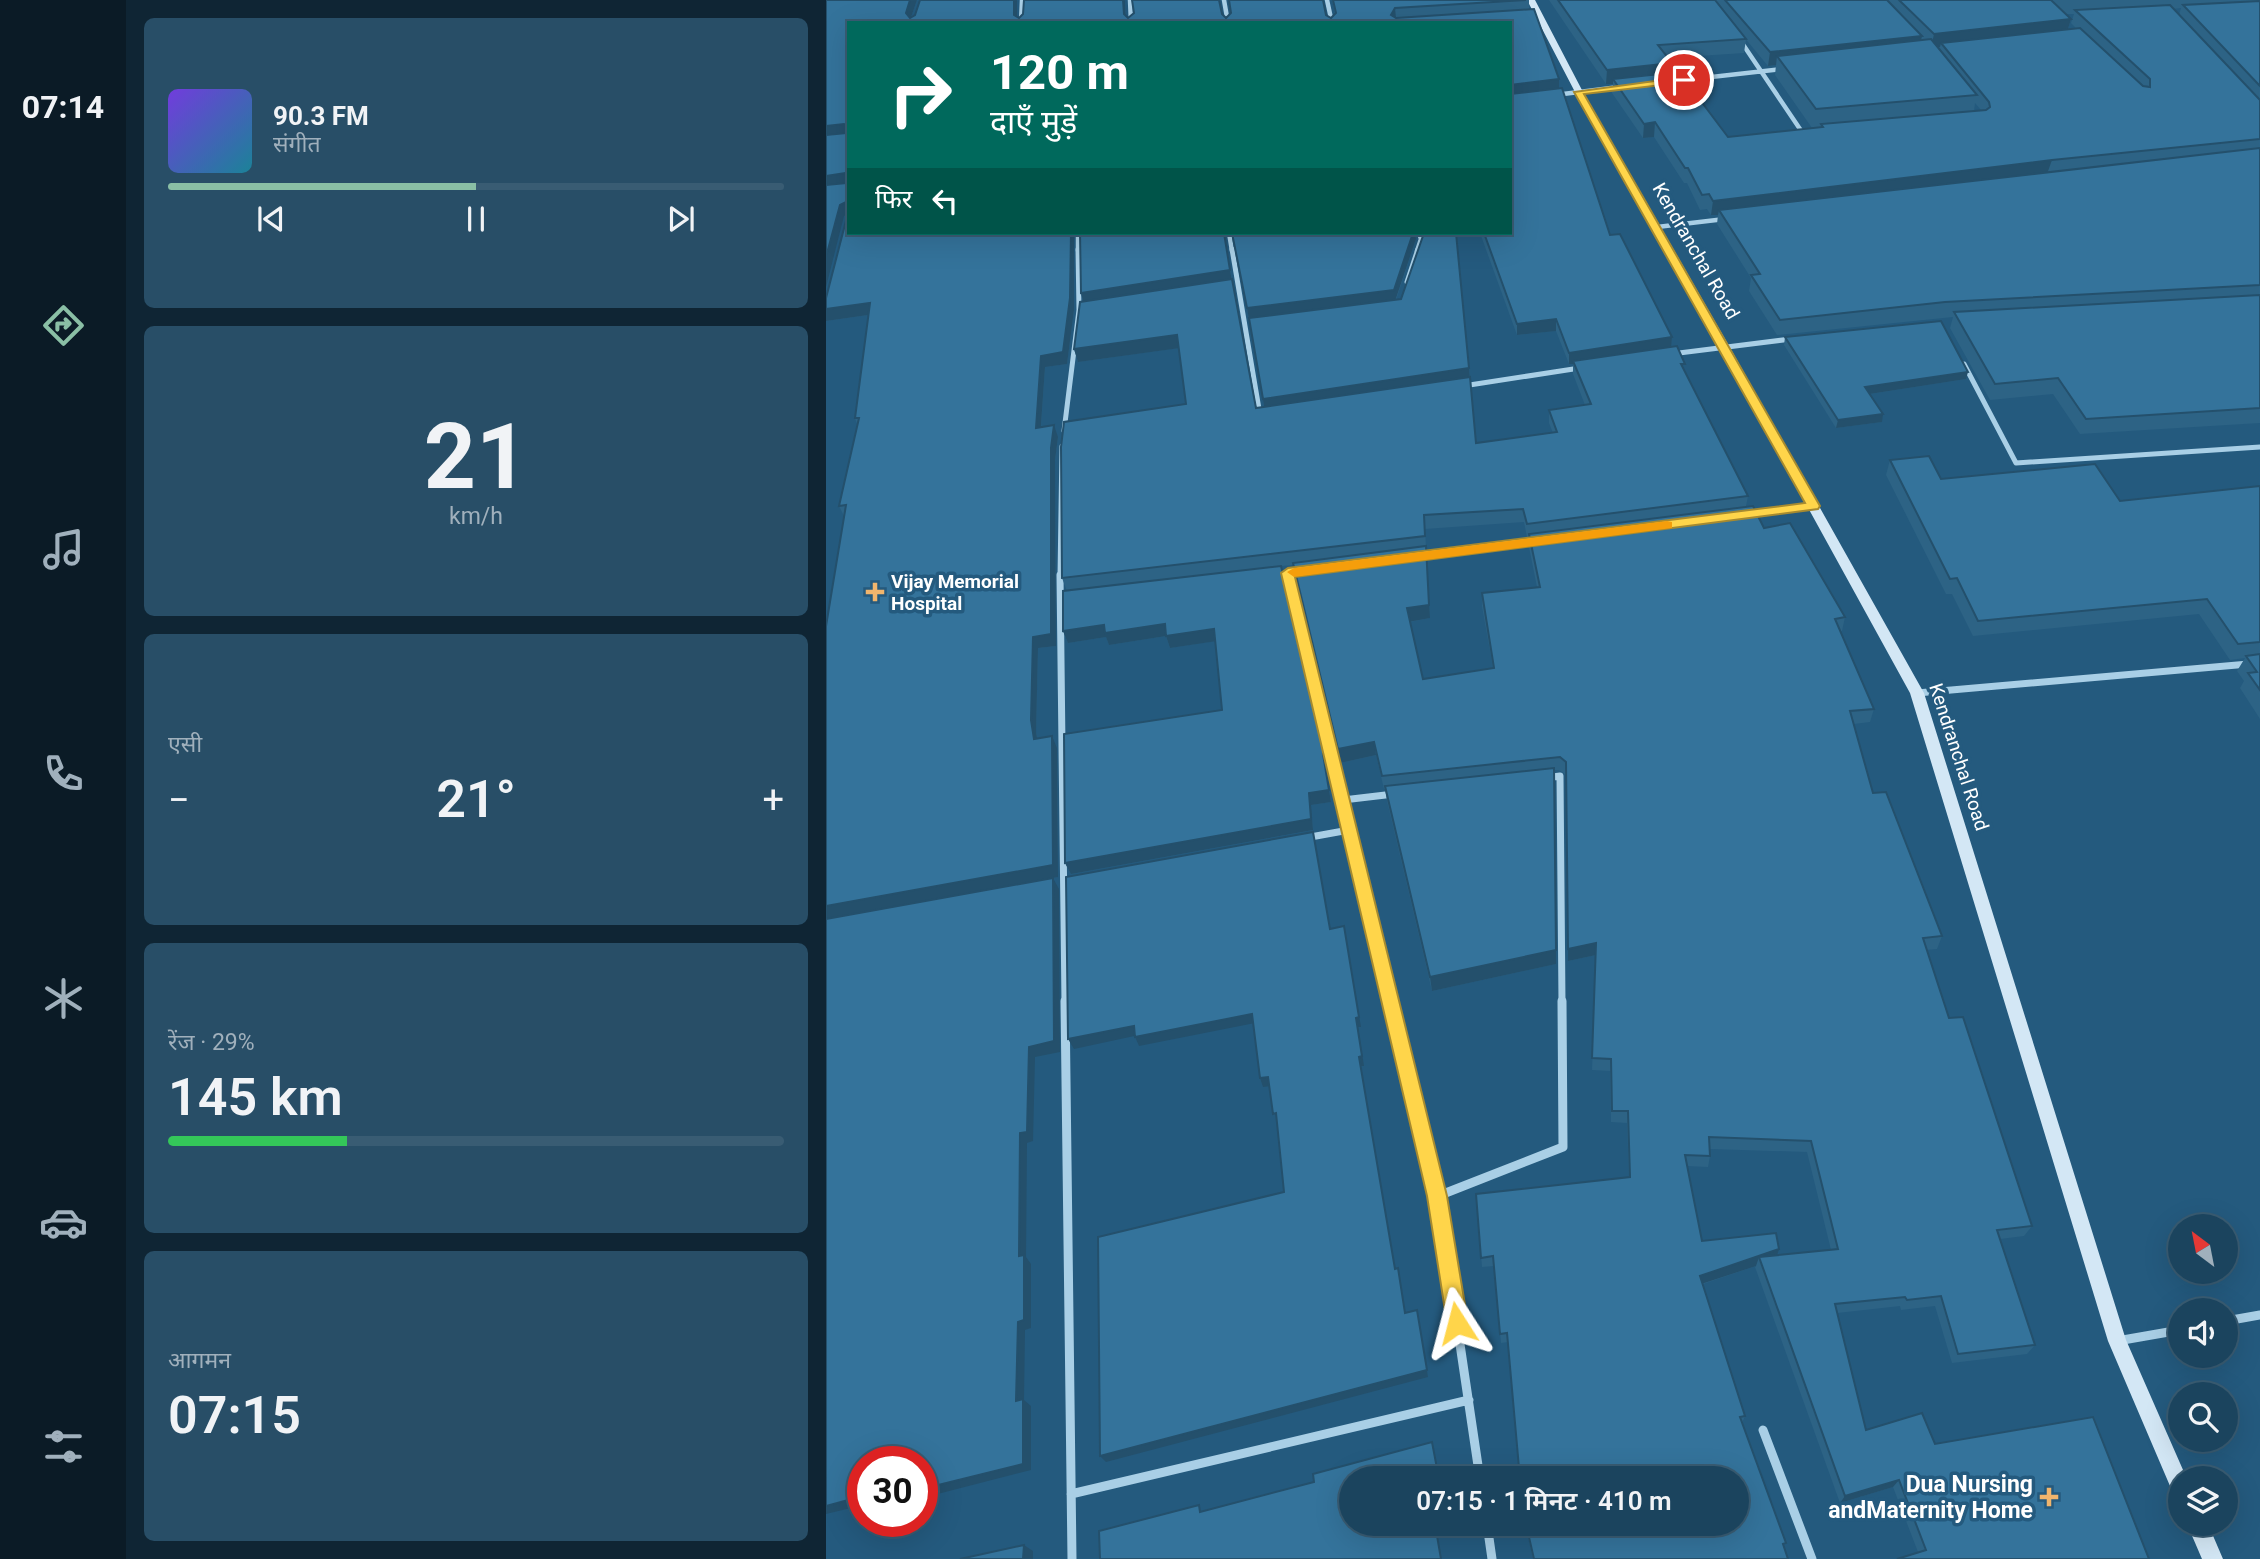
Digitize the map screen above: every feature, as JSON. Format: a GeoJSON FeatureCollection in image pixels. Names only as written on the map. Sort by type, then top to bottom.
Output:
{"type":"FeatureCollection","features":[{"type":"Feature","properties":{"kind":"street"},"geometry":{"type":"LineString","coordinates":[[1021,21],[1022,0]]}},
{"type":"Feature","properties":{"kind":"street"},"geometry":{"type":"LineString","coordinates":[[1130,0],[1131,21]]}},
{"type":"Feature","properties":{"kind":"street"},"geometry":{"type":"LineString","coordinates":[[1224,0],[1228,21]]}},
{"type":"Feature","properties":{"kind":"street"},"geometry":{"type":"LineString","coordinates":[[1327,0],[1332,21]]}},
{"type":"Feature","properties":{"kind":"street","name":"Kendranchal Road"},"geometry":{"type":"LineString","coordinates":[[1531,0],[1531,14],[1657,227],[1917,693],[2117,1341],[2171,1466]]}},
{"type":"Feature","properties":{"kind":"street"},"geometry":{"type":"LineString","coordinates":[[1733,30],[1764,71],[1804,135],[1818,134]]}},
{"type":"Feature","properties":{"kind":"street"},"geometry":{"type":"LineString","coordinates":[[1671,82],[1791,68]]}},
{"type":"Feature","properties":{"kind":"street"},"geometry":{"type":"LineString","coordinates":[[1551,95],[1632,86]]}},
{"type":"Feature","properties":{"kind":"street"},"geometry":{"type":"LineString","coordinates":[[1657,227],[1737,217]]}},
{"type":"Feature","properties":{"kind":"street"},"geometry":{"type":"LineString","coordinates":[[1072,1559],[1060,460],[1079,310],[1078,235]]}},
{"type":"Feature","properties":{"kind":"street"},"geometry":{"type":"LineString","coordinates":[[1229,235],[1261,417],[1274,415]]}},
{"type":"Feature","properties":{"kind":"street"},"geometry":{"type":"LineString","coordinates":[[1403,295],[1421,239],[1420,235]]}},
{"type":"Feature","properties":{"kind":"street"},"geometry":{"type":"LineString","coordinates":[[1224,288],[1238,286]]}},
{"type":"Feature","properties":{"kind":"street"},"geometry":{"type":"LineString","coordinates":[[1079,310],[1092,308]]}},
{"type":"Feature","properties":{"kind":"street"},"geometry":{"type":"LineString","coordinates":[[1245,325],[1258,323]]}},
{"type":"Feature","properties":{"kind":"street"},"geometry":{"type":"LineString","coordinates":[[1656,356],[1806,337]]}},
{"type":"Feature","properties":{"kind":"street"},"geometry":{"type":"LineString","coordinates":[[1961,358],[2016,463],[2260,447]]}},
{"type":"Feature","properties":{"kind":"street"},"geometry":{"type":"LineString","coordinates":[[1451,388],[1588,367]]}},
{"type":"Feature","properties":{"kind":"street"},"geometry":{"type":"LineString","coordinates":[[1744,515],[1814,506]]}},
{"type":"Feature","properties":{"kind":"street"},"geometry":{"type":"LineString","coordinates":[[1412,557],[1551,540]]}},
{"type":"Feature","properties":{"kind":"street"},"geometry":{"type":"LineString","coordinates":[[1274,575],[1301,571]]}},
{"type":"Feature","properties":{"kind":"street"},"geometry":{"type":"LineString","coordinates":[[1288,573],[1437,1196],[1478,1466]]}},
{"type":"Feature","properties":{"kind":"street"},"geometry":{"type":"LineString","coordinates":[[1060,598],[1073,597]]}},
{"type":"Feature","properties":{"kind":"street"},"geometry":{"type":"LineString","coordinates":[[1917,693],[2260,663]]}},
{"type":"Feature","properties":{"kind":"street"},"geometry":{"type":"LineString","coordinates":[[1437,1196],[1563,1147],[1559,776],[1532,779]]}},
{"type":"Feature","properties":{"kind":"street"},"geometry":{"type":"LineString","coordinates":[[1343,800],[1410,792]]}},
{"type":"Feature","properties":{"kind":"street"},"geometry":{"type":"LineString","coordinates":[[1294,840],[1349,830]]}},
{"type":"Feature","properties":{"kind":"street"},"geometry":{"type":"LineString","coordinates":[[1050,884],[1077,879]]}},
{"type":"Feature","properties":{"kind":"street"},"geometry":{"type":"LineString","coordinates":[[2238,1319],[2260,1315]]}},
{"type":"Feature","properties":{"kind":"street"},"geometry":{"type":"LineString","coordinates":[[2117,1341],[2168,1332]]}},
{"type":"Feature","properties":{"kind":"street"},"geometry":{"type":"LineString","coordinates":[[1071,1494],[1469,1400]]}},
{"type":"Feature","properties":{"kind":"street"},"geometry":{"type":"LineString","coordinates":[[1763,1430],[1812,1559]]}},
{"type":"Feature","properties":{"kind":"street"},"geometry":{"type":"LineString","coordinates":[[1489,1536],[1492,1559]]}},
{"type":"Feature","properties":{"kind":"street"},"geometry":{"type":"LineString","coordinates":[[2202,1536],[2213,1559]]}},
{"type":"Feature","properties":{"kind":"building"},"geometry":{"type":"Polygon","coordinates":[[[826,0],[910,0],[906,13],[910,18],[915,15],[920,0],[1014,0],[1014,15],[1019,18],[1023,14],[1024,0],[1123,0],[1124,14],[1128,18],[1134,13],[1132,0],[1219,0],[1222,14],[1226,18],[1231,13],[1229,0],[1323,0],[1326,15],[1331,18],[1336,13],[1333,0],[1526,0],[1395,8],[1391,15],[1396,18],[1534,9],[1559,79],[1512,85],[1512,21],[847,21],[847,126],[844,124],[826,126],[826,0]]]}},
{"type":"Feature","properties":{"kind":"building"},"geometry":{"type":"Polygon","coordinates":[[[1558,0],[1715,0],[1746,39],[1658,45],[1672,63],[1607,70],[1558,0]]]}},
{"type":"Feature","properties":{"kind":"building"},"geometry":{"type":"Polygon","coordinates":[[[1725,0],[1887,0],[1922,36],[1770,52],[1725,0]]]}},
{"type":"Feature","properties":{"kind":"building"},"geometry":{"type":"Polygon","coordinates":[[[1899,0],[2051,0],[2071,19],[1934,34],[1899,0]]]}},
{"type":"Feature","properties":{"kind":"building"},"geometry":{"type":"Polygon","coordinates":[[[2260,1],[2260,86],[2183,5],[2260,1]]]}},
{"type":"Feature","properties":{"kind":"building"},"geometry":{"type":"Polygon","coordinates":[[[2170,5],[2260,100],[2260,139],[2052,160],[1713,201],[1709,194],[1702,195],[1688,168],[1685,168],[1655,122],[1644,124],[1613,79],[1679,72],[1728,137],[1823,127],[1821,124],[1986,110],[1990,107],[1989,102],[1941,43],[2080,28],[2143,86],[2150,87],[2150,79],[2075,10],[2170,5]]]}},
{"type":"Feature","properties":{"kind":"building"},"geometry":{"type":"Polygon","coordinates":[[[1931,39],[1977,95],[1816,109],[1777,56],[1931,39]]]}},
{"type":"Feature","properties":{"kind":"building"},"geometry":{"type":"Polygon","coordinates":[[[1562,88],[1610,235],[1620,234],[1672,337],[1569,353],[1556,319],[1517,324],[1485,235],[1512,235],[1512,94],[1562,88]]]}},
{"type":"Feature","properties":{"kind":"building"},"geometry":{"type":"Polygon","coordinates":[[[846,133],[847,176],[845,173],[826,176],[826,135],[846,133]]]}},
{"type":"Feature","properties":{"kind":"building"},"geometry":{"type":"Polygon","coordinates":[[[2260,148],[2260,285],[1945,302],[1780,320],[1751,275],[1760,274],[1719,210],[2260,148]]]}},
{"type":"Feature","properties":{"kind":"building"},"geometry":{"type":"Polygon","coordinates":[[[846,183],[847,203],[840,205],[826,257],[826,185],[846,183]]]}},
{"type":"Feature","properties":{"kind":"building"},"geometry":{"type":"Polygon","coordinates":[[[847,217],[847,235],[1071,235],[1070,298],[1063,352],[1041,356],[1036,428],[1054,425],[1051,448],[1051,634],[1033,637],[1031,720],[1034,739],[1052,736],[1053,865],[826,906],[826,626],[846,505],[839,506],[859,418],[855,418],[870,303],[826,309],[826,298],[847,217]]]}},
{"type":"Feature","properties":{"kind":"building"},"geometry":{"type":"Polygon","coordinates":[[[1080,235],[1224,235],[1230,270],[1081,293],[1080,235]]]}},
{"type":"Feature","properties":{"kind":"building"},"geometry":{"type":"Polygon","coordinates":[[[1232,235],[1412,235],[1394,290],[1247,308],[1232,235]]]}},
{"type":"Feature","properties":{"kind":"building"},"geometry":{"type":"Polygon","coordinates":[[[1423,235],[1456,235],[1469,368],[1263,399],[1249,318],[1401,299],[1423,235]]]}},
{"type":"Feature","properties":{"kind":"building"},"geometry":{"type":"Polygon","coordinates":[[[1232,279],[1256,408],[1470,377],[1476,443],[1557,432],[1549,410],[1591,404],[1573,361],[1677,346],[1685,364],[1681,364],[1748,496],[1527,524],[1523,509],[1424,515],[1425,536],[1062,578],[1061,447],[1064,422],[1186,404],[1177,335],[1074,349],[1080,302],[1232,279]]]}},
{"type":"Feature","properties":{"kind":"building"},"geometry":{"type":"Polygon","coordinates":[[[2260,295],[2260,408],[2086,419],[2058,378],[1995,384],[1954,312],[2260,295]]]}},
{"type":"Feature","properties":{"kind":"building"},"geometry":{"type":"Polygon","coordinates":[[[1941,321],[1968,372],[1865,387],[1883,414],[1838,420],[1785,337],[1941,321]]]}},
{"type":"Feature","properties":{"kind":"building"},"geometry":{"type":"Polygon","coordinates":[[[1929,456],[1941,479],[2095,464],[2120,501],[2260,486],[2260,642],[2238,644],[2207,599],[1978,621],[1957,578],[1950,579],[1890,460],[1929,456]]]}},
{"type":"Feature","properties":{"kind":"building"},"geometry":{"type":"Polygon","coordinates":[[[1753,506],[1764,528],[1790,523],[1845,617],[1835,619],[1874,709],[1850,711],[1873,793],[1886,792],[1942,936],[1923,938],[1949,1018],[1963,1017],[2032,1226],[1997,1230],[2035,1345],[1958,1354],[1941,1296],[1835,1304],[1866,1430],[1922,1413],[1935,1444],[2093,1417],[2149,1559],[1897,1559],[1926,1550],[1899,1480],[1845,1496],[1759,1257],[1838,1249],[1811,1141],[1709,1137],[1710,1156],[1685,1155],[1702,1241],[1776,1233],[1779,1249],[1700,1276],[1745,1416],[1740,1417],[1786,1543],[1783,1544],[1788,1559],[1534,1559],[1529,1536],[1749,1536],[1749,1466],[1519,1466],[1507,1333],[1500,1334],[1493,1256],[1481,1258],[1476,1194],[1630,1177],[1628,1111],[1612,1111],[1611,1059],[1592,1058],[1596,943],[1568,949],[1566,762],[1560,757],[1382,776],[1374,742],[1338,749],[1293,563],[1426,546],[1429,605],[1407,608],[1423,679],[1494,668],[1482,593],[1540,587],[1529,534],[1753,506]]]}},
{"type":"Feature","properties":{"kind":"building"},"geometry":{"type":"Polygon","coordinates":[[[1281,566],[1326,753],[1323,754],[1329,790],[1309,793],[1311,819],[1065,863],[1064,734],[1222,710],[1214,629],[1166,636],[1165,624],[1105,633],[1104,625],[1063,631],[1063,591],[1281,566]]]}},
{"type":"Feature","properties":{"kind":"building"},"geometry":{"type":"Polygon","coordinates":[[[2260,654],[2260,690],[2248,673],[2257,672],[2246,656],[2260,654]]]}},
{"type":"Feature","properties":{"kind":"building"},"geometry":{"type":"Polygon","coordinates":[[[1554,768],[1556,950],[1430,977],[1385,786],[1554,768]]]}},
{"type":"Feature","properties":{"kind":"building"},"geometry":{"type":"Polygon","coordinates":[[[1313,832],[1330,929],[1344,926],[1359,1017],[1356,1018],[1362,1056],[1359,1057],[1395,1269],[1398,1268],[1405,1313],[1417,1310],[1427,1370],[1100,1456],[1098,1237],[1284,1192],[1276,1113],[1273,1114],[1268,1077],[1260,1078],[1252,1014],[1135,1037],[1134,1026],[1068,1039],[1066,877],[1313,832]]]}},
{"type":"Feature","properties":{"kind":"building"},"geometry":{"type":"Polygon","coordinates":[[[1053,878],[1054,1041],[1029,1047],[1027,1132],[1020,1133],[1019,1256],[1024,1255],[1024,1320],[1018,1322],[1016,1401],[1023,1399],[1023,1464],[938,1485],[938,1446],[847,1446],[847,1500],[826,1506],[826,919],[1053,878]]]}},
{"type":"Feature","properties":{"kind":"building"},"geometry":{"type":"Polygon","coordinates":[[[1432,1442],[1437,1466],[1343,1466],[1432,1442]]]}},
{"type":"Feature","properties":{"kind":"building"},"geometry":{"type":"Polygon","coordinates":[[[1339,1467],[1339,1536],[1437,1536],[1441,1559],[1100,1559],[1099,1531],[1199,1505],[1200,1512],[1314,1482],[1313,1474],[1339,1467]]]}},
{"type":"Feature","properties":{"kind":"building"},"geometry":{"type":"Polygon","coordinates":[[[1024,1545],[1023,1559],[960,1559],[1024,1545]]]}},
{"type":"Feature","properties":{"kind":"slow traffic"},"geometry":{"type":"LineString","coordinates":[[1294,572],[1667,525]]}},
{"type":"Feature","properties":{"kind":"place","name":"Vijay Memorial Hospital"},"geometry":{"type":"Point","coordinates":[875,592]}},
{"type":"Feature","properties":{"kind":"place","name":"Dua Nursing andMaternity Home"},"geometry":{"type":"Point","coordinates":[2049,1497]}},
{"type":"Feature","properties":{"kind":"route"},"geometry":{"type":"LineString","coordinates":[[1457,1323],[1437,1196],[1288,573],[1814,506],[1579,92],[1684,80]]}}]}
